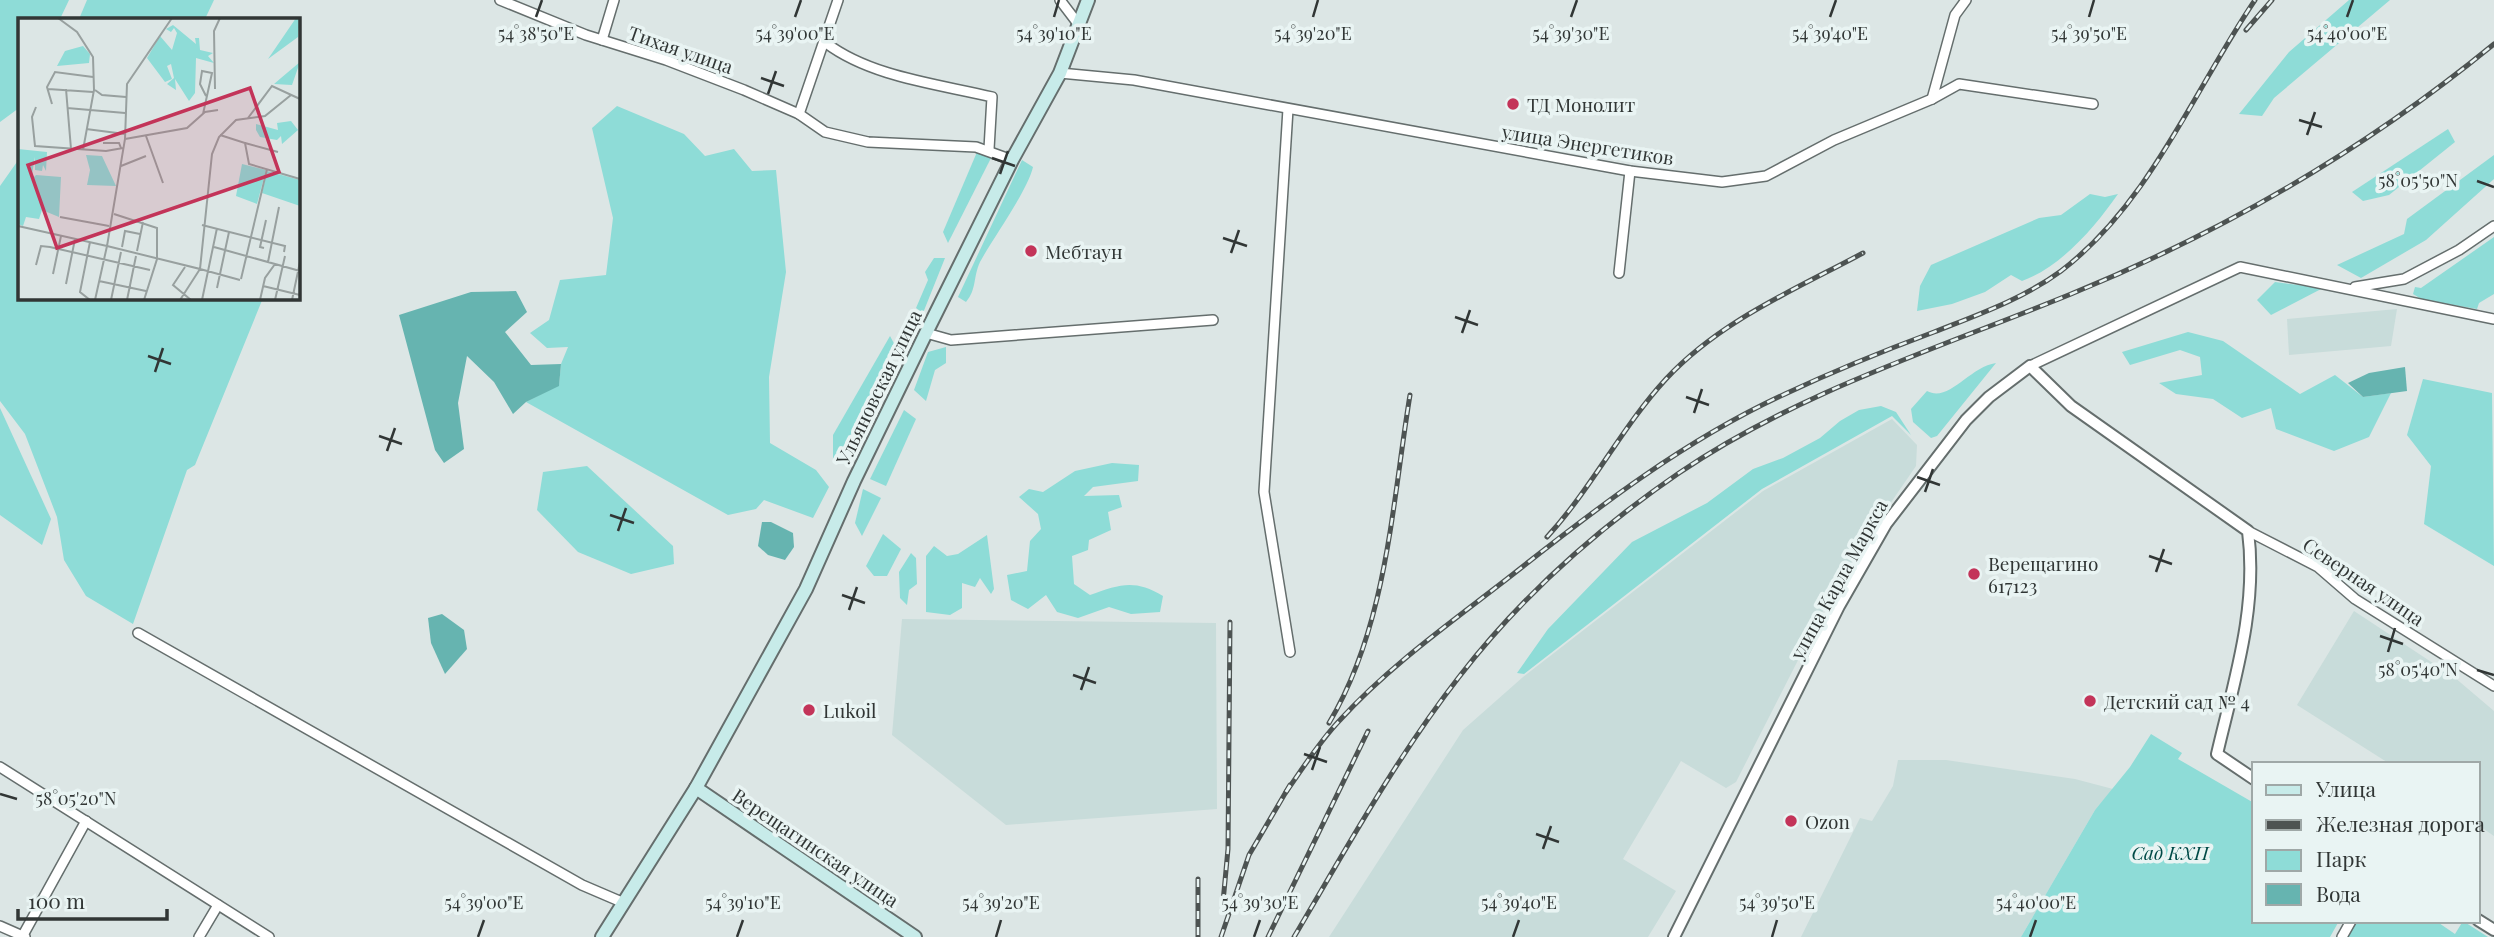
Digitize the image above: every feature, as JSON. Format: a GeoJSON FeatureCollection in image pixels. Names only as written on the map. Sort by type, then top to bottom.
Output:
{"type":"FeatureCollection","features":[{"type":"Feature","properties":{"kind":"main road","name":"Ульяновская улица"},"geometry":{"type":"LineString","coordinates":[[602,937],[696,788],[806,589],[853,481],[1012,160],[1060,74],[1088,0]]}},
{"type":"Feature","properties":{"kind":"main road","name":"Верещагинская улица"},"geometry":{"type":"LineString","coordinates":[[696,788],[915,937]]}},
{"type":"Feature","properties":{"kind":"street","name":"Тихая улица"},"geometry":{"type":"LineString","coordinates":[[500,0],[602,40],[666,60],[799,114],[825,132],[868,142],[989,149],[1012,160]]}},
{"type":"Feature","properties":{"kind":"street"},"geometry":{"type":"LineString","coordinates":[[799,114],[826,43],[838,0]]}},
{"type":"Feature","properties":{"kind":"street"},"geometry":{"type":"LineString","coordinates":[[1060,0],[1079,24]]}},
{"type":"Feature","properties":{"kind":"street"},"geometry":{"type":"LineString","coordinates":[[1932,99],[1955,15],[1966,0]]}},
{"type":"Feature","properties":{"kind":"street"},"geometry":{"type":"LineString","coordinates":[[602,40],[612,3]]}},
{"type":"Feature","properties":{"kind":"street"},"geometry":{"type":"LineString","coordinates":[[826,43],[842,55],[896,74],[992,97],[989,149]]}},
{"type":"Feature","properties":{"kind":"street","name":"улица Энергетиков"},"geometry":{"type":"LineString","coordinates":[[1060,74],[1134,80],[1630,171],[1722,181],[1766,176],[1834,140],[1932,99],[1959,83],[2093,104]]}},
{"type":"Feature","properties":{"kind":"street"},"geometry":{"type":"LineString","coordinates":[[1289,109],[1264,492],[1290,652]]}},
{"type":"Feature","properties":{"kind":"street"},"geometry":{"type":"LineString","coordinates":[[1619,273],[1630,171]]}},
{"type":"Feature","properties":{"kind":"street"},"geometry":{"type":"LineString","coordinates":[[2350,288],[2404,279],[2459,250],[2494,226]]}},
{"type":"Feature","properties":{"kind":"street","name":"улица Карла Маркса"},"geometry":{"type":"LineString","coordinates":[[1674,937],[1839,606],[1886,524],[1966,420],[2010,379],[2030,366],[2240,267],[2350,288]]}},
{"type":"Feature","properties":{"kind":"street"},"geometry":{"type":"LineString","coordinates":[[2350,288],[2494,319]]}},
{"type":"Feature","properties":{"kind":"street"},"geometry":{"type":"LineString","coordinates":[[926,333],[951,340],[1213,320]]}},
{"type":"Feature","properties":{"kind":"street","name":"Северная улица"},"geometry":{"type":"LineString","coordinates":[[2030,366],[2071,406],[2248,531],[2318,567],[2355,599],[2494,686]]}},
{"type":"Feature","properties":{"kind":"street"},"geometry":{"type":"LineString","coordinates":[[2248,531],[2250,575],[2245,639],[2217,754],[2252,778]]}},
{"type":"Feature","properties":{"kind":"street"},"geometry":{"type":"LineString","coordinates":[[138,633],[582,885],[624,903]]}},
{"type":"Feature","properties":{"kind":"street"},"geometry":{"type":"LineString","coordinates":[[0,767],[269,937]]}},
{"type":"Feature","properties":{"kind":"street"},"geometry":{"type":"LineString","coordinates":[[0,926],[23,937],[86,821]]}},
{"type":"Feature","properties":{"kind":"street"},"geometry":{"type":"LineString","coordinates":[[198,937],[218,905]]}},
{"type":"Feature","properties":{"kind":"shaded area"},"geometry":{"type":"Polygon","coordinates":[[[2397,309],[2391,346],[2289,355],[2287,319],[2397,309]]]}},
{"type":"Feature","properties":{"kind":"shaded area"},"geometry":{"type":"Polygon","coordinates":[[[1892,419],[1917,445],[1916,466],[1859,549],[1823,611],[1736,782],[1726,788],[1681,761],[1623,859],[1676,891],[1648,937],[1329,937],[1463,730],[1523,677],[1763,491],[1892,419]]]}},
{"type":"Feature","properties":{"kind":"shaded area"},"geometry":{"type":"Polygon","coordinates":[[[2354,611],[2454,677],[2494,711],[2494,836],[2480,826],[2480,762],[2387,762],[2297,705],[2354,611]]]}},
{"type":"Feature","properties":{"kind":"shaded area"},"geometry":{"type":"Polygon","coordinates":[[[902,619],[1216,623],[1217,809],[1006,825],[892,735],[902,619]]]}},
{"type":"Feature","properties":{"kind":"shaded area"},"geometry":{"type":"Polygon","coordinates":[[[1898,760],[1946,760],[2075,779],[2113,789],[2095,810],[2021,937],[1801,937],[1860,818],[1872,821],[1893,786],[1898,760]]]}},
{"type":"Feature","properties":{"kind":"green space"},"geometry":{"type":"Polygon","coordinates":[[[0,0],[69,0],[60,18],[18,18],[18,109],[0,122],[0,0]]]}},
{"type":"Feature","properties":{"kind":"green space"},"geometry":{"type":"Polygon","coordinates":[[[87,0],[214,0],[205,18],[79,18],[87,0]]]}},
{"type":"Feature","properties":{"kind":"green space"},"geometry":{"type":"Polygon","coordinates":[[[2349,0],[2390,0],[2274,98],[2262,116],[2239,114],[2289,52],[2349,0]]]}},
{"type":"Feature","properties":{"kind":"green space"},"geometry":{"type":"Polygon","coordinates":[[[617,106],[684,134],[705,156],[734,149],[752,171],[776,170],[786,272],[769,377],[770,443],[816,470],[829,487],[813,518],[764,500],[756,509],[728,515],[526,402],[559,385],[561,364],[568,347],[547,348],[530,333],[549,320],[560,280],[606,275],[613,218],[592,128],[617,106]]]}},
{"type":"Feature","properties":{"kind":"green space"},"geometry":{"type":"Polygon","coordinates":[[[2448,129],[2455,142],[2389,195],[2363,201],[2352,192],[2448,129]]]}},
{"type":"Feature","properties":{"kind":"green space"},"geometry":{"type":"Polygon","coordinates":[[[977,152],[991,158],[948,243],[943,232],[977,152]]]}},
{"type":"Feature","properties":{"kind":"green space"},"geometry":{"type":"Polygon","coordinates":[[[2494,155],[2494,179],[2426,240],[2361,278],[2337,265],[2404,234],[2407,219],[2494,155]]]}},
{"type":"Feature","properties":{"kind":"green space"},"geometry":{"type":"Polygon","coordinates":[[[18,160],[18,299],[263,299],[195,465],[187,470],[133,624],[86,596],[64,560],[57,517],[25,434],[0,401],[0,186],[18,160]]]}},
{"type":"Feature","properties":{"kind":"green space"},"geometry":{"type":"Polygon","coordinates":[[[1022,160],[1033,167],[1030,177],[980,262],[972,292],[966,302],[958,297],[1022,160]]]}},
{"type":"Feature","properties":{"kind":"green space"},"geometry":{"type":"Polygon","coordinates":[[[2090,194],[2105,197],[2118,194],[2076,245],[2050,266],[2022,281],[2011,275],[1985,292],[1952,304],[1917,311],[1920,286],[1931,265],[2039,218],[2061,215],[2090,194]]]}},
{"type":"Feature","properties":{"kind":"green space"},"geometry":{"type":"Polygon","coordinates":[[[2494,237],[2494,294],[2479,303],[2477,309],[2423,300],[2413,294],[2415,287],[2421,288],[2494,237]]]}},
{"type":"Feature","properties":{"kind":"green space"},"geometry":{"type":"Polygon","coordinates":[[[934,258],[945,258],[923,313],[916,308],[928,280],[925,272],[934,258]]]}},
{"type":"Feature","properties":{"kind":"green space"},"geometry":{"type":"Polygon","coordinates":[[[2275,282],[2323,288],[2271,315],[2257,300],[2275,282]]]}},
{"type":"Feature","properties":{"kind":"green space"},"geometry":{"type":"Polygon","coordinates":[[[2188,332],[2223,341],[2300,394],[2335,375],[2363,397],[2391,393],[2369,437],[2334,451],[2276,429],[2271,408],[2242,418],[2213,399],[2176,394],[2159,383],[2202,375],[2200,357],[2180,350],[2130,365],[2122,352],[2188,332]]]}},
{"type":"Feature","properties":{"kind":"green space"},"geometry":{"type":"Polygon","coordinates":[[[890,336],[897,349],[845,445],[833,459],[833,435],[890,336]]]}},
{"type":"Feature","properties":{"kind":"green space"},"geometry":{"type":"Polygon","coordinates":[[[946,347],[946,363],[935,370],[926,401],[914,390],[928,352],[946,347]]]}},
{"type":"Feature","properties":{"kind":"green space"},"geometry":{"type":"Polygon","coordinates":[[[1996,363],[1937,436],[1931,438],[1913,422],[1911,409],[1927,391],[1943,392],[1986,366],[1996,363]]]}},
{"type":"Feature","properties":{"kind":"green space"},"geometry":{"type":"Polygon","coordinates":[[[2423,379],[2492,393],[2494,566],[2424,524],[2431,466],[2407,435],[2423,379]]]}},
{"type":"Feature","properties":{"kind":"green space"},"geometry":{"type":"Polygon","coordinates":[[[1881,406],[1896,412],[1911,435],[1892,416],[1762,489],[1524,674],[1517,673],[1548,629],[1632,542],[1707,503],[1753,469],[1783,458],[1820,438],[1840,421],[1859,410],[1881,406]]]}},
{"type":"Feature","properties":{"kind":"green space"},"geometry":{"type":"Polygon","coordinates":[[[0,408],[51,519],[42,545],[0,515],[0,408]]]}},
{"type":"Feature","properties":{"kind":"green space"},"geometry":{"type":"Polygon","coordinates":[[[904,410],[916,419],[886,486],[870,479],[904,410]]]}},
{"type":"Feature","properties":{"kind":"green space"},"geometry":{"type":"Polygon","coordinates":[[[1112,463],[1139,465],[1138,481],[1093,487],[1084,496],[1119,495],[1122,507],[1108,512],[1111,530],[1089,540],[1088,550],[1072,556],[1074,584],[1090,595],[1119,586],[1144,587],[1163,596],[1160,612],[1131,614],[1109,607],[1078,618],[1057,612],[1046,595],[1028,609],[1011,600],[1007,575],[1027,571],[1030,541],[1041,529],[1038,514],[1019,497],[1029,489],[1043,492],[1075,471],[1112,463]]]}},
{"type":"Feature","properties":{"kind":"green space"},"geometry":{"type":"Polygon","coordinates":[[[587,466],[673,546],[674,564],[631,574],[578,552],[537,510],[543,472],[587,466]]]}},
{"type":"Feature","properties":{"kind":"green space"},"geometry":{"type":"Polygon","coordinates":[[[863,489],[881,498],[862,536],[855,523],[863,489]]]}},
{"type":"Feature","properties":{"kind":"green space"},"geometry":{"type":"Polygon","coordinates":[[[883,534],[901,549],[887,576],[874,576],[866,566],[883,534]]]}},
{"type":"Feature","properties":{"kind":"green space"},"geometry":{"type":"Polygon","coordinates":[[[987,535],[994,589],[991,594],[980,578],[975,587],[962,583],[962,608],[950,615],[926,612],[926,556],[934,546],[947,556],[958,554],[987,535]]]}},
{"type":"Feature","properties":{"kind":"green space"},"geometry":{"type":"Polygon","coordinates":[[[911,553],[916,558],[917,584],[909,590],[907,605],[900,598],[899,572],[911,553]]]}},
{"type":"Feature","properties":{"kind":"green space","name":"Сад КХП"},"geometry":{"type":"Polygon","coordinates":[[[2151,734],[2182,753],[2178,759],[2252,802],[2252,923],[2338,923],[2330,937],[2021,937],[2095,810],[2130,767],[2151,734]]]}},
{"type":"Feature","properties":{"kind":"green space"},"geometry":{"type":"Polygon","coordinates":[[[2354,923],[2439,923],[2455,934],[2462,923],[2466,923],[2488,937],[2345,937],[2354,923]]]}},
{"type":"Feature","properties":{"kind":"water"},"geometry":{"type":"Polygon","coordinates":[[[516,291],[527,312],[505,332],[531,365],[561,364],[559,386],[526,402],[513,414],[494,382],[467,356],[458,403],[464,449],[444,463],[435,450],[399,315],[471,292],[516,291]]]}},
{"type":"Feature","properties":{"kind":"water"},"geometry":{"type":"Polygon","coordinates":[[[2405,367],[2407,391],[2363,397],[2348,383],[2369,373],[2405,367]]]}},
{"type":"Feature","properties":{"kind":"water"},"geometry":{"type":"Polygon","coordinates":[[[762,522],[771,522],[793,533],[794,547],[785,560],[768,555],[758,546],[762,522]]]}},
{"type":"Feature","properties":{"kind":"water"},"geometry":{"type":"Polygon","coordinates":[[[442,614],[464,630],[467,649],[445,674],[431,643],[428,618],[442,614]]]}},
{"type":"Feature","properties":{"kind":"railway"},"geometry":{"type":"LineString","coordinates":[[1286,792],[1332,728],[1401,662],[1577,524],[1643,476],[1748,412],[1859,362],[1999,306],[2061,271],[2092,244],[2120,213],[2145,179],[2169,144],[2255,0]]}},
{"type":"Feature","properties":{"kind":"railway"},"geometry":{"type":"LineString","coordinates":[[2246,30],[2272,0]]}},
{"type":"Feature","properties":{"kind":"railway"},"geometry":{"type":"LineString","coordinates":[[1294,937],[1393,772],[1459,677],[1534,593],[1561,566],[1619,517],[1679,473],[1772,418],[1870,373],[2128,270],[2238,215],[2292,185],[2396,118],[2494,44]]}},
{"type":"Feature","properties":{"kind":"railway"},"geometry":{"type":"LineString","coordinates":[[1547,537],[1578,499],[1635,417],[1687,358],[1759,308],[1863,253]]}},
{"type":"Feature","properties":{"kind":"railway"},"geometry":{"type":"LineString","coordinates":[[1329,723],[1364,646],[1375,605],[1392,521],[1410,395]]}},
{"type":"Feature","properties":{"kind":"railway"},"geometry":{"type":"LineString","coordinates":[[1223,902],[1228,849],[1230,622]]}},
{"type":"Feature","properties":{"kind":"railway"},"geometry":{"type":"LineString","coordinates":[[1268,937],[1368,731]]}},
{"type":"Feature","properties":{"kind":"railway"},"geometry":{"type":"LineString","coordinates":[[1221,937],[1249,855],[1290,785]]}},
{"type":"Feature","properties":{"kind":"railway"},"geometry":{"type":"LineString","coordinates":[[1198,879],[1198,937]]}},
{"type":"Feature","properties":{"kind":"place","name":"ТД Монолит"},"geometry":{"type":"Point","coordinates":[1513,104]}},
{"type":"Feature","properties":{"kind":"place","name":"Мебтаун"},"geometry":{"type":"Point","coordinates":[1031,251]}},
{"type":"Feature","properties":{"kind":"place","name":"Верещагино 617123"},"geometry":{"type":"Point","coordinates":[1974,574]}},
{"type":"Feature","properties":{"kind":"place","name":"Детский сад № 4"},"geometry":{"type":"Point","coordinates":[2090,701]}},
{"type":"Feature","properties":{"kind":"place","name":"Lukoil"},"geometry":{"type":"Point","coordinates":[809,710]}},
{"type":"Feature","properties":{"kind":"place","name":"Ozon"},"geometry":{"type":"Point","coordinates":[1791,821]}}]}
